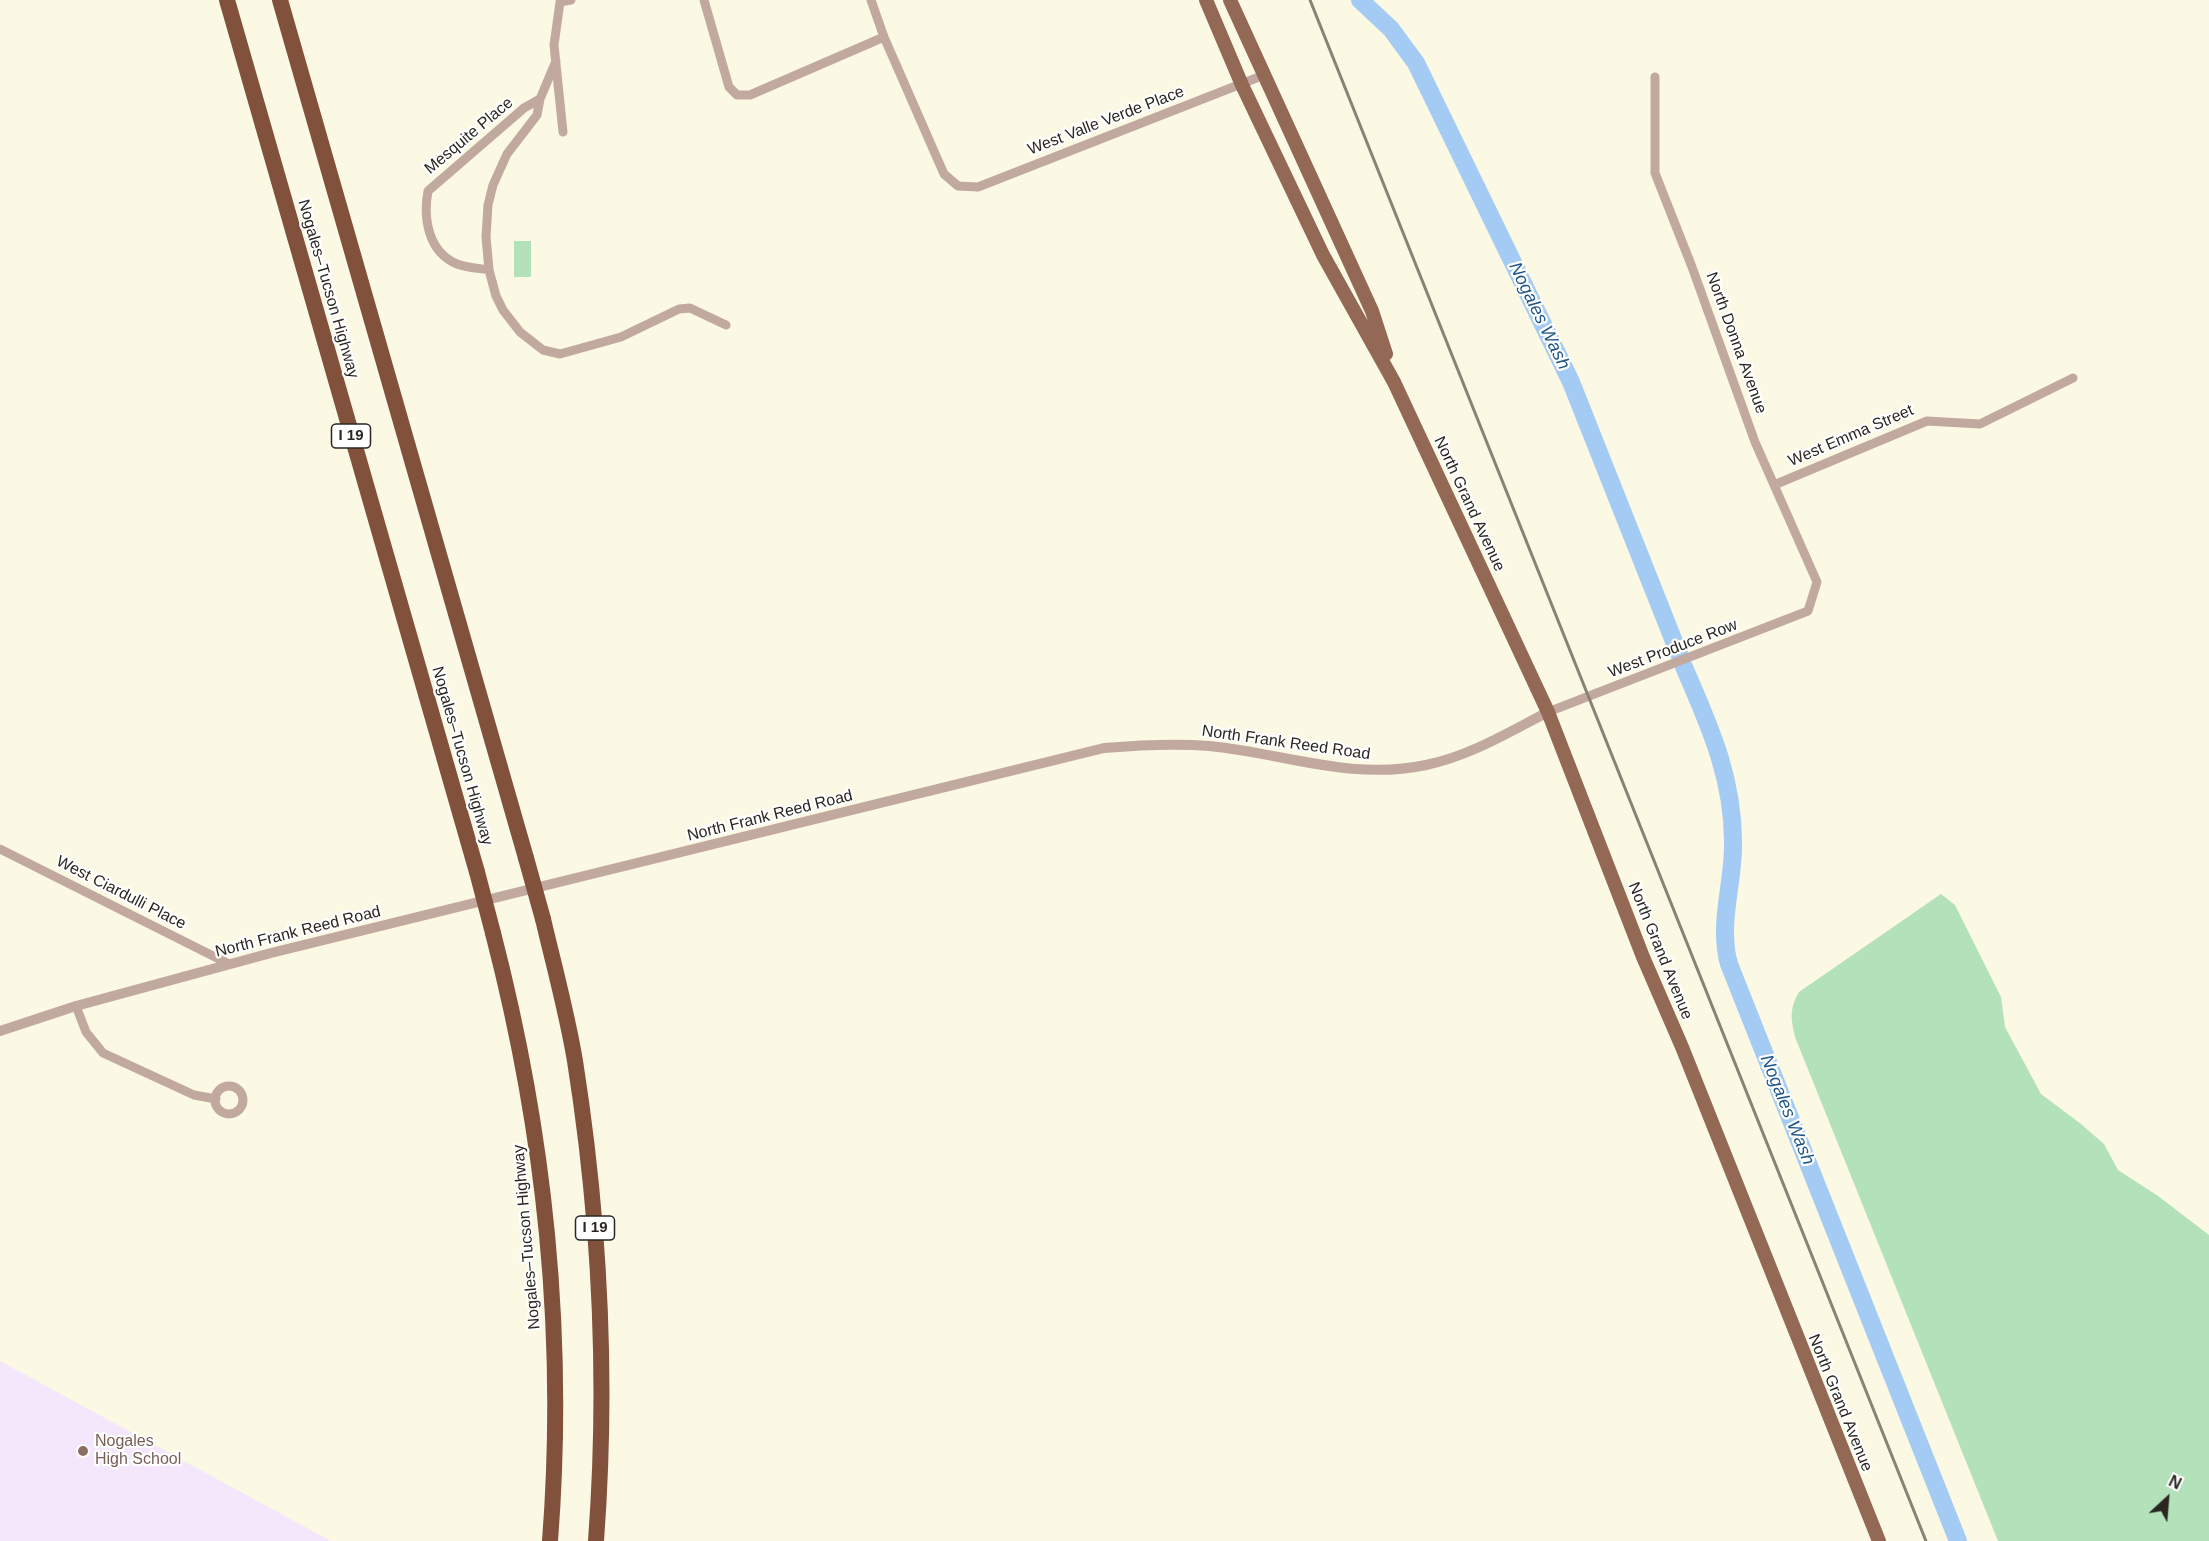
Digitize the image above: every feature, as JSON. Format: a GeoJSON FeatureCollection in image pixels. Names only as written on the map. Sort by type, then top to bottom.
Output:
{"type":"FeatureCollection","features":[{"type":"Feature","properties":{"kind":"highway","name":"Nogales–Tucson Highway"},"geometry":{"type":"LineString","coordinates":[[227,0],[477,872],[525,1066],[541,1167],[552,1270],[555,1423],[554,1492],[550,1541]]}},
{"type":"Feature","properties":{"kind":"highway","name":"Nogales–Tucson Highway"},"geometry":{"type":"LineString","coordinates":[[280,0],[543,919],[574,1059],[587,1144],[596,1241],[602,1365],[602,1433],[596,1541]]}},
{"type":"Feature","properties":{"kind":"highway"},"geometry":{"type":"LineString","coordinates":[[596,1241],[607,1388],[608,1472],[604,1541]]}},
{"type":"Feature","properties":{"kind":"main road","name":"North Grand Avenue"},"geometry":{"type":"LineString","coordinates":[[1206,0],[1242,85],[1323,255],[1394,382],[1548,712],[1643,957],[1682,1047],[1879,1541]]}},
{"type":"Feature","properties":{"kind":"main road","name":"North Grand Avenue"},"geometry":{"type":"LineString","coordinates":[[1230,0],[1372,311],[1394,382]]}},
{"type":"Feature","properties":{"kind":"street","name":"Mesquite Place"},"geometry":{"type":"LineString","coordinates":[[563,132],[554,45],[560,2],[571,0]]}},
{"type":"Feature","properties":{"kind":"street"},"geometry":{"type":"LineString","coordinates":[[704,0],[729,87],[737,94],[750,95],[884,37],[871,0]]}},
{"type":"Feature","properties":{"kind":"street","name":"West Valle Verde Place"},"geometry":{"type":"LineString","coordinates":[[884,37],[944,174],[958,186],[978,187],[1264,75]]}},
{"type":"Feature","properties":{"kind":"street","name":"Mesquite Place"},"geometry":{"type":"LineString","coordinates":[[556,61],[540,99],[537,115],[507,154],[493,184],[488,205],[486,237],[489,270],[495,296],[503,310],[532,343],[552,354],[569,353],[621,337],[679,309],[690,308],[726,325]]}},
{"type":"Feature","properties":{"kind":"street","name":"North Donna Avenue"},"geometry":{"type":"LineString","coordinates":[[1655,77],[1655,173],[1692,267],[1755,442],[1817,582],[1808,611]]}},
{"type":"Feature","properties":{"kind":"street","name":"Mesquite Place"},"geometry":{"type":"LineString","coordinates":[[489,270],[458,264],[445,257],[434,244],[428,228],[425,205],[428,191],[524,108],[540,99]]}},
{"type":"Feature","properties":{"kind":"street","name":"West Emma Street"},"geometry":{"type":"LineString","coordinates":[[1774,485],[1928,421],[1980,424],[2073,378]]}},
{"type":"Feature","properties":{"kind":"street","name":"West Produce Row"},"geometry":{"type":"LineString","coordinates":[[1548,712],[1808,611]]}},
{"type":"Feature","properties":{"kind":"street","name":"North Frank Reed Road"},"geometry":{"type":"LineString","coordinates":[[0,1031],[76,1006],[230,964],[1104,748],[1148,744],[1209,746],[1342,770],[1384,771],[1427,765],[1470,752],[1548,712]]}},
{"type":"Feature","properties":{"kind":"street","name":"West Ciardulli Place"},"geometry":{"type":"LineString","coordinates":[[0,849],[230,964]]}},
{"type":"Feature","properties":{"kind":"street"},"geometry":{"type":"LineString","coordinates":[[76,1006],[86,1032],[103,1053],[194,1095],[216,1099]]}},
{"type":"Feature","properties":{"kind":"shaded area","name":"Nogales High School"},"geometry":{"type":"Polygon","coordinates":[[[0,1361],[331,1541],[0,1541],[0,1361]]]}},
{"type":"Feature","properties":{"kind":"green space"},"geometry":{"type":"Polygon","coordinates":[[[514,241],[531,241],[531,277],[514,277],[514,241]]]}},
{"type":"Feature","properties":{"kind":"green space"},"geometry":{"type":"Polygon","coordinates":[[[1941,894],[1955,905],[2001,997],[2005,1027],[2041,1094],[2104,1144],[2118,1170],[2158,1196],[2209,1235],[2209,1541],[1998,1541],[1795,1037],[1792,1019],[1792,1009],[1799,992],[1941,894]]]}},
{"type":"Feature","properties":{"kind":"waterway","name":"Nogales Wash"},"geometry":{"type":"LineString","coordinates":[[1360,0],[1391,29],[1416,63],[1571,382],[1679,654]]}},
{"type":"Feature","properties":{"kind":"waterway","name":"Nogales Wash"},"geometry":{"type":"LineString","coordinates":[[1684,667],[1719,754],[1729,798],[1733,846],[1725,920],[1729,964],[1958,1541]]}},
{"type":"Feature","properties":{"kind":"railway"},"geometry":{"type":"LineString","coordinates":[[1310,0],[1926,1541]]}},
{"type":"Feature","properties":{"kind":"place","name":"Nogales High School"},"geometry":{"type":"Point","coordinates":[83,1451]}}]}
